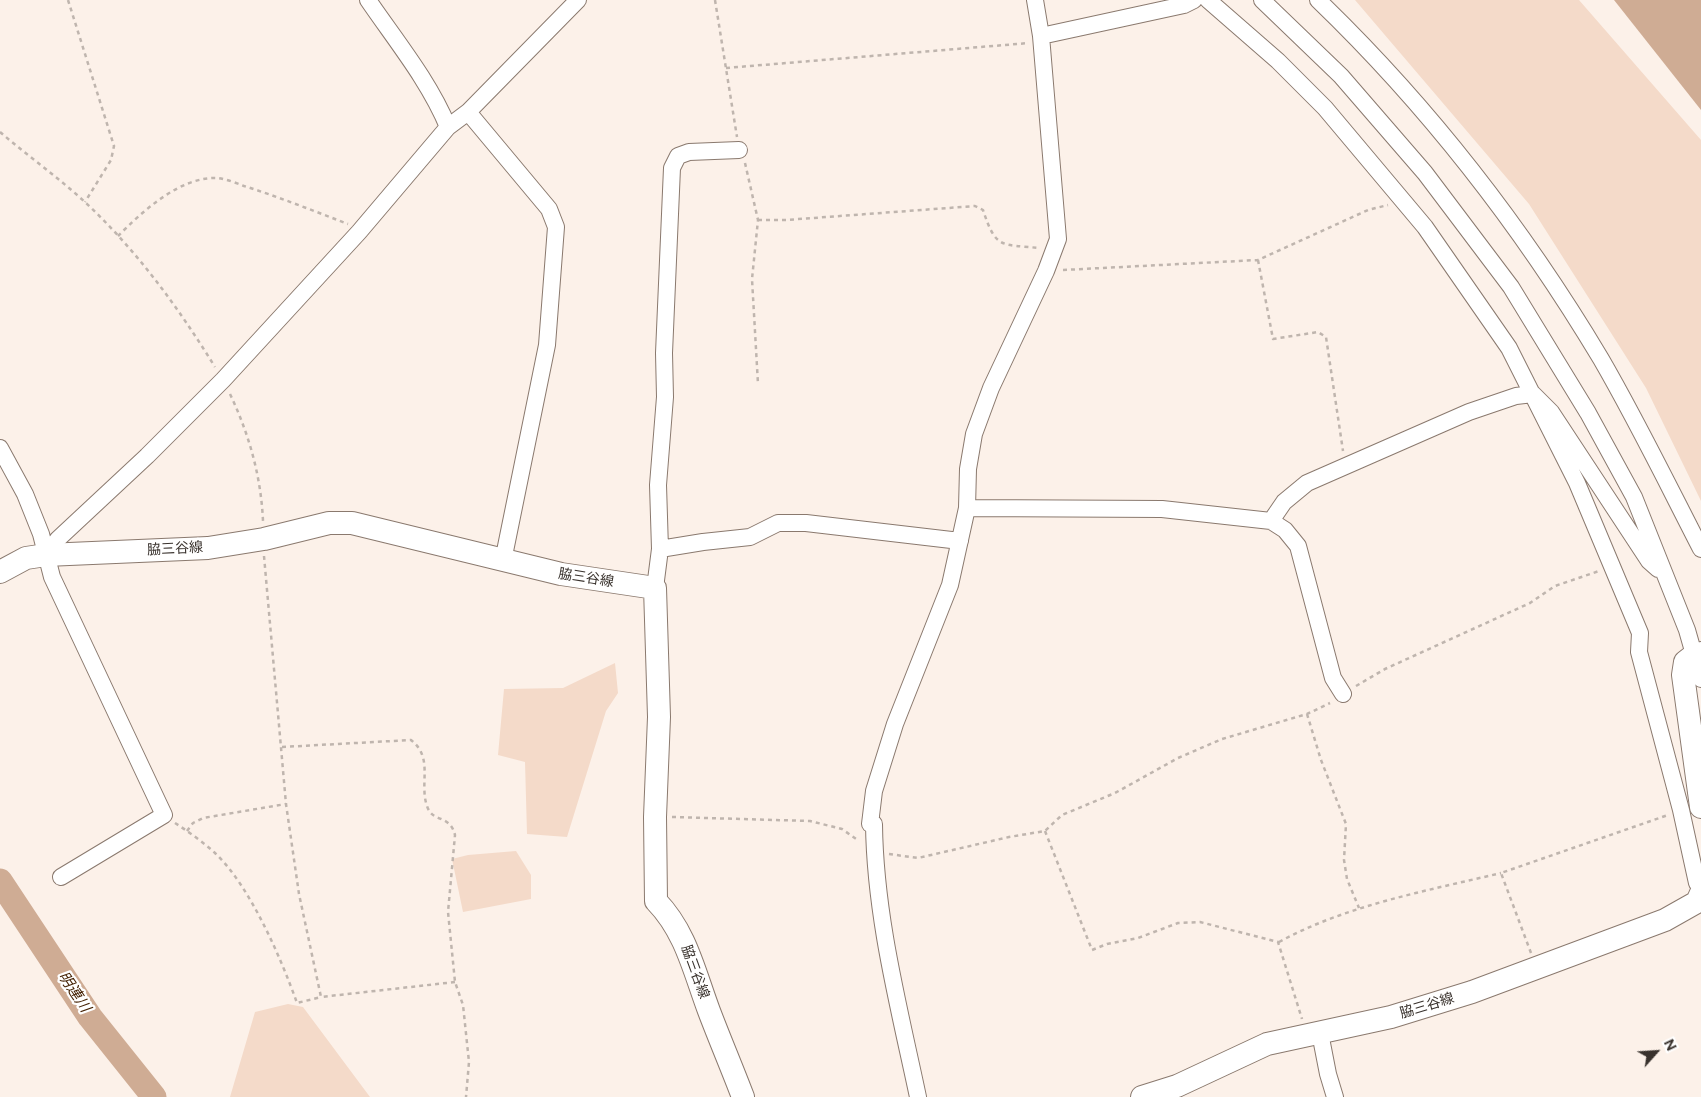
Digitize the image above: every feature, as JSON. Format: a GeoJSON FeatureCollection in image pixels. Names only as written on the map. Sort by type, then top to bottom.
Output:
{"type":"FeatureCollection","features":[{"type":"Feature","properties":{"kind":"main road","name":"脇三谷線"},"geometry":{"type":"LineString","coordinates":[[0,572],[26,558],[46,555],[208,548],[264,539],[328,523],[352,523],[561,574],[655,588],[659,716],[655,817],[656,901],[670,915],[686,943],[709,1010],[743,1097]]}},
{"type":"Feature","properties":{"kind":"main road"},"geometry":{"type":"LineString","coordinates":[[1691,808],[1683,675],[1684,662],[1698,654]]}},
{"type":"Feature","properties":{"kind":"main road","name":"脇三谷線"},"geometry":{"type":"LineString","coordinates":[[1142,1097],[1177,1086],[1267,1044],[1313,1035],[1422,1008],[1536,968],[1665,920],[1697,902],[1701,893]]}},
{"type":"Feature","properties":{"kind":"street"},"geometry":{"type":"LineString","coordinates":[[368,0],[422,77],[439,106],[448,127]]}},
{"type":"Feature","properties":{"kind":"street"},"geometry":{"type":"LineString","coordinates":[[46,555],[58,539],[147,456],[222,380],[361,229],[448,127],[468,112],[578,0]]}},
{"type":"Feature","properties":{"kind":"street"},"geometry":{"type":"LineString","coordinates":[[918,1097],[894,984],[875,852],[874,824],[870,824],[874,791],[895,724],[950,585],[967,508],[968,469],[974,434],[991,388],[1046,271],[1058,239],[1042,39],[1034,0]]}},
{"type":"Feature","properties":{"kind":"street"},"geometry":{"type":"LineString","coordinates":[[1042,39],[1184,5],[1194,0]]}},
{"type":"Feature","properties":{"kind":"street"},"geometry":{"type":"LineString","coordinates":[[1208,0],[1278,61],[1325,108],[1425,227],[1509,348],[1577,483],[1640,633],[1639,652],[1691,808],[1697,883],[1701,886]]}},
{"type":"Feature","properties":{"kind":"street"},"geometry":{"type":"LineString","coordinates":[[1262,0],[1341,76],[1425,173],[1511,287],[1588,413],[1634,497],[1698,654],[1701,679]]}},
{"type":"Feature","properties":{"kind":"street"},"geometry":{"type":"LineString","coordinates":[[1318,0],[1360,40],[1402,87],[1458,152],[1512,223],[1601,359],[1643,434],[1701,549]]}},
{"type":"Feature","properties":{"kind":"street"},"geometry":{"type":"LineString","coordinates":[[468,112],[549,209],[556,226],[546,345],[503,561]]}},
{"type":"Feature","properties":{"kind":"street"},"geometry":{"type":"LineString","coordinates":[[655,588],[660,549],[658,484],[665,397],[664,353],[672,168],[678,156],[689,152],[739,150]]}},
{"type":"Feature","properties":{"kind":"street"},"geometry":{"type":"LineString","coordinates":[[1533,394],[1551,412],[1649,561],[1664,573]]}},
{"type":"Feature","properties":{"kind":"street"},"geometry":{"type":"LineString","coordinates":[[1271,521],[1284,502],[1307,484],[1469,412],[1516,396],[1533,394]]}},
{"type":"Feature","properties":{"kind":"street"},"geometry":{"type":"LineString","coordinates":[[0,448],[25,494],[52,578],[164,815],[61,877]]}},
{"type":"Feature","properties":{"kind":"street"},"geometry":{"type":"LineString","coordinates":[[967,508],[1162,509],[1271,521],[1285,530],[1298,546],[1333,678],[1344,694]]}},
{"type":"Feature","properties":{"kind":"street"},"geometry":{"type":"LineString","coordinates":[[660,549],[750,537],[778,523],[806,523],[960,541]]}},
{"type":"Feature","properties":{"kind":"street"},"geometry":{"type":"LineString","coordinates":[[1313,1035],[1335,1097]]}},
{"type":"Feature","properties":{"kind":"path"},"geometry":{"type":"LineString","coordinates":[[68,0],[114,146],[110,160],[85,202]]}},
{"type":"Feature","properties":{"kind":"path"},"geometry":{"type":"LineString","coordinates":[[715,0],[739,150],[748,169],[758,220],[752,279],[758,384]]}},
{"type":"Feature","properties":{"kind":"path"},"geometry":{"type":"LineString","coordinates":[[726,68],[1042,39]]}},
{"type":"Feature","properties":{"kind":"path"},"geometry":{"type":"LineString","coordinates":[[0,132],[85,202],[136,254],[181,312],[222,380],[243,422],[255,463],[262,502],[264,558],[286,804],[299,894],[321,997]]}},
{"type":"Feature","properties":{"kind":"path"},"geometry":{"type":"LineString","coordinates":[[118,236],[145,209],[171,193],[196,181],[218,178],[257,190],[361,229]]}},
{"type":"Feature","properties":{"kind":"path"},"geometry":{"type":"LineString","coordinates":[[1046,271],[1122,269],[1258,260],[1368,210],[1403,201]]}},
{"type":"Feature","properties":{"kind":"path"},"geometry":{"type":"LineString","coordinates":[[758,220],[786,220],[976,206],[982,210],[990,233],[997,240],[1006,244],[1043,248],[1053,252]]}},
{"type":"Feature","properties":{"kind":"path"},"geometry":{"type":"LineString","coordinates":[[1258,260],[1272,339],[1318,332],[1326,336],[1345,467]]}},
{"type":"Feature","properties":{"kind":"path"},"geometry":{"type":"LineString","coordinates":[[655,817],[810,821],[842,829],[875,852],[918,858],[1008,836],[1045,831],[1062,814],[1115,793],[1187,754],[1222,739],[1307,714],[1386,669],[1530,603],[1555,586],[1612,566]]}},
{"type":"Feature","properties":{"kind":"path"},"geometry":{"type":"LineString","coordinates":[[1307,714],[1321,760],[1346,824],[1344,860],[1347,879],[1359,908]]}},
{"type":"Feature","properties":{"kind":"path"},"geometry":{"type":"LineString","coordinates":[[282,747],[411,740],[420,747],[424,763],[427,807],[435,817],[447,820],[453,826],[455,835],[448,912],[455,982],[463,1005],[469,1062],[466,1097]]}},
{"type":"Feature","properties":{"kind":"path"},"geometry":{"type":"LineString","coordinates":[[187,831],[193,823],[203,818],[286,804]]}},
{"type":"Feature","properties":{"kind":"path"},"geometry":{"type":"LineString","coordinates":[[1045,831],[1092,950],[1107,944],[1138,938],[1178,923],[1200,922],[1278,942],[1295,933],[1359,908],[1501,873],[1691,808]]}},
{"type":"Feature","properties":{"kind":"path"},"geometry":{"type":"LineString","coordinates":[[164,815],[216,854],[246,893],[285,969],[297,1003],[321,997],[455,982]]}},
{"type":"Feature","properties":{"kind":"path"},"geometry":{"type":"LineString","coordinates":[[1501,873],[1536,968]]}},
{"type":"Feature","properties":{"kind":"path"},"geometry":{"type":"LineString","coordinates":[[1278,942],[1313,1035]]}},
{"type":"Feature","properties":{"kind":"shaded area"},"geometry":{"type":"Polygon","coordinates":[[[1355,0],[1579,0],[1701,140],[1701,501],[1646,388],[1529,204],[1355,0]]]}},
{"type":"Feature","properties":{"kind":"shaded area"},"geometry":{"type":"Polygon","coordinates":[[[1614,0],[1701,0],[1701,110],[1614,0]]]}},
{"type":"Feature","properties":{"kind":"shaded area"},"geometry":{"type":"Polygon","coordinates":[[[615,663],[618,693],[606,711],[567,837],[527,834],[525,762],[498,755],[504,689],[563,688],[615,663]]]}},
{"type":"Feature","properties":{"kind":"shaded area"},"geometry":{"type":"Polygon","coordinates":[[[516,851],[531,875],[531,899],[463,912],[452,859],[468,855],[516,851]]]}},
{"type":"Feature","properties":{"kind":"shaded area"},"geometry":{"type":"Polygon","coordinates":[[[288,1004],[303,1007],[370,1097],[230,1097],[255,1012],[288,1004]]]}},
{"type":"Feature","properties":{"kind":"waterway","name":"明連川"},"geometry":{"type":"LineString","coordinates":[[0,881],[90,1017],[154,1097]]}}]}
